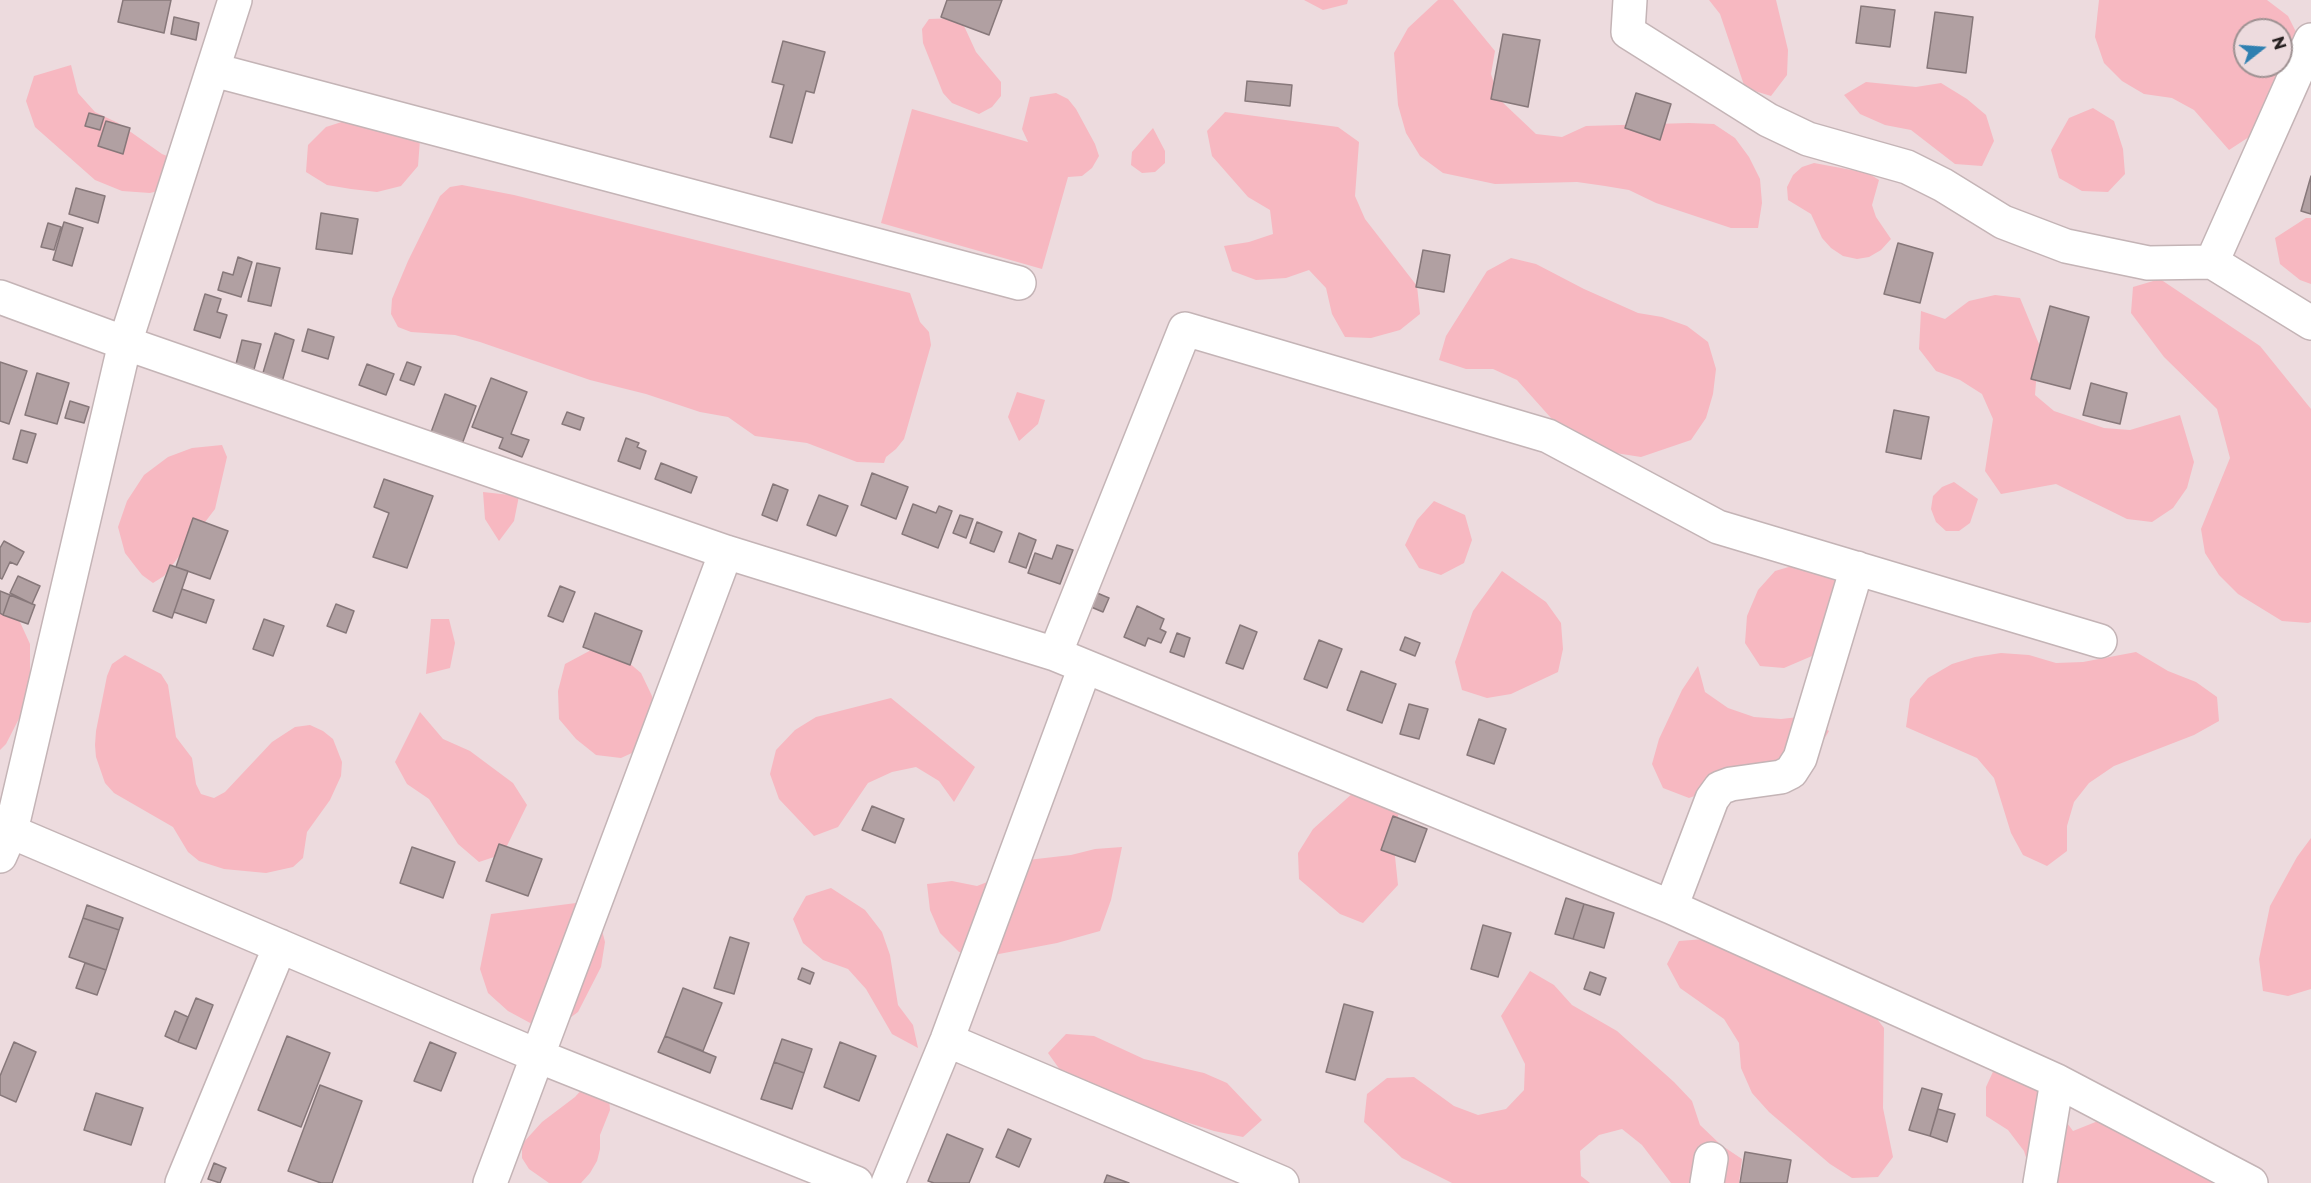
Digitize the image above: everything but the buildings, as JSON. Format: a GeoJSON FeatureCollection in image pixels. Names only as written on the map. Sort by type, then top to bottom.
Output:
{"type":"FeatureCollection","features":[{"type":"Feature","properties":{"kind":"street"},"geometry":{"type":"LineString","coordinates":[[235,0],[125,343],[4,838],[280,946],[538,1056],[856,1183]]}},
{"type":"Feature","properties":{"kind":"street"},"geometry":{"type":"LineString","coordinates":[[1629,16],[1768,120],[1808,139],[1907,167],[1943,185],[2003,222],[2066,246],[2148,263],[2212,262],[2311,323]]}},
{"type":"Feature","properties":{"kind":"street"},"geometry":{"type":"LineString","coordinates":[[2212,262],[2311,40]]}},
{"type":"Feature","properties":{"kind":"street"},"geometry":{"type":"LineString","coordinates":[[214,70],[1019,283]]}},
{"type":"Feature","properties":{"kind":"street"},"geometry":{"type":"LineString","coordinates":[[0,297],[125,343],[726,552],[1055,654],[1671,907],[2057,1081],[2251,1183]]}},
{"type":"Feature","properties":{"kind":"street"},"geometry":{"type":"LineString","coordinates":[[1055,654],[1185,329],[1548,436],[1718,527],[2100,641]]}},
{"type":"Feature","properties":{"kind":"street"},"geometry":{"type":"LineString","coordinates":[[490,1183],[726,552]]}},
{"type":"Feature","properties":{"kind":"street"},"geometry":{"type":"LineString","coordinates":[[1671,907],[1712,799],[1720,788],[1731,783],[1781,777],[1791,772],[1800,758],[1857,568]]}},
{"type":"Feature","properties":{"kind":"street"},"geometry":{"type":"LineString","coordinates":[[888,1183],[947,1040],[1085,667]]}},
{"type":"Feature","properties":{"kind":"street"},"geometry":{"type":"LineString","coordinates":[[182,1183],[280,946]]}},
{"type":"Feature","properties":{"kind":"street"},"geometry":{"type":"LineString","coordinates":[[947,1040],[1265,1180]]}},
{"type":"Feature","properties":{"kind":"street"},"geometry":{"type":"LineString","coordinates":[[2040,1183],[2057,1081]]}},
{"type":"Feature","properties":{"kind":"shaded area"},"geometry":{"type":"Polygon","coordinates":[[[1304,0],[1348,0],[1347,4],[1323,10],[1304,0]]]}},
{"type":"Feature","properties":{"kind":"shaded area"},"geometry":{"type":"Polygon","coordinates":[[[1438,0],[1453,0],[1495,51],[1491,74],[1499,99],[1536,134],[1562,137],[1586,126],[1689,123],[1714,124],[1735,138],[1749,157],[1760,179],[1762,203],[1758,228],[1731,228],[1656,203],[1629,190],[1577,182],[1495,184],[1443,173],[1420,156],[1406,133],[1398,105],[1394,53],[1408,28],[1438,0]]]}},
{"type":"Feature","properties":{"kind":"shaded area"},"geometry":{"type":"Polygon","coordinates":[[[1709,0],[1776,0],[1788,50],[1787,75],[1771,96],[1745,88],[1720,14],[1709,0]]]}},
{"type":"Feature","properties":{"kind":"shaded area"},"geometry":{"type":"Polygon","coordinates":[[[2099,0],[2267,0],[2289,18],[2233,18],[2233,78],[2281,78],[2252,135],[2229,150],[2194,110],[2172,98],[2144,94],[2122,81],[2104,63],[2095,37],[2099,0]]]}},
{"type":"Feature","properties":{"kind":"shaded area"},"geometry":{"type":"Polygon","coordinates":[[[958,18],[976,52],[1001,82],[1001,96],[992,107],[979,114],[952,103],[943,93],[923,43],[922,29],[929,19],[958,18]]]}},
{"type":"Feature","properties":{"kind":"shaded area"},"geometry":{"type":"Polygon","coordinates":[[[2293,26],[2300,40],[2293,54],[2293,26]]]}},
{"type":"Feature","properties":{"kind":"shaded area"},"geometry":{"type":"Polygon","coordinates":[[[71,65],[78,93],[95,112],[118,123],[162,154],[185,163],[173,187],[150,193],[122,191],[95,180],[35,127],[26,101],[34,76],[71,65]]]}},
{"type":"Feature","properties":{"kind":"shaded area"},"geometry":{"type":"Polygon","coordinates":[[[1866,82],[1916,87],[1941,83],[1967,99],[1986,115],[1994,141],[1982,166],[1955,164],[1911,130],[1885,125],[1860,114],[1844,95],[1866,82]]]}},
{"type":"Feature","properties":{"kind":"shaded area"},"geometry":{"type":"Polygon","coordinates":[[[1056,93],[1068,99],[1076,109],[1099,156],[1092,168],[1082,176],[1068,177],[1042,269],[881,223],[912,109],[1028,142],[1022,129],[1030,97],[1056,93]]]}},
{"type":"Feature","properties":{"kind":"shaded area"},"geometry":{"type":"Polygon","coordinates":[[[2093,108],[2114,121],[2123,149],[2125,174],[2108,192],[2082,191],[2059,178],[2051,150],[2069,118],[2093,108]]]}},
{"type":"Feature","properties":{"kind":"shaded area"},"geometry":{"type":"Polygon","coordinates":[[[1225,112],[1338,127],[1359,142],[1355,196],[1365,219],[1417,286],[1420,314],[1400,330],[1371,338],[1345,337],[1332,314],[1326,288],[1309,270],[1286,278],[1256,280],[1232,271],[1224,246],[1249,242],[1273,234],[1270,210],[1248,197],[1212,156],[1207,131],[1225,112]]]}},
{"type":"Feature","properties":{"kind":"shaded area"},"geometry":{"type":"Polygon","coordinates":[[[351,119],[420,140],[418,166],[401,186],[377,192],[351,189],[327,185],[306,172],[308,145],[326,127],[351,119]]]}},
{"type":"Feature","properties":{"kind":"shaded area"},"geometry":{"type":"Polygon","coordinates":[[[1153,128],[1165,151],[1165,163],[1155,172],[1142,173],[1131,165],[1132,152],[1153,128]]]}},
{"type":"Feature","properties":{"kind":"shaded area"},"geometry":{"type":"Polygon","coordinates":[[[1814,163],[1868,173],[1879,180],[1872,205],[1876,217],[1891,239],[1881,250],[1869,257],[1857,259],[1843,256],[1822,238],[1811,214],[1788,200],[1787,187],[1793,175],[1802,167],[1814,163]]]}},
{"type":"Feature","properties":{"kind":"shaded area"},"geometry":{"type":"Polygon","coordinates":[[[462,185],[514,195],[910,293],[920,322],[929,332],[931,345],[904,439],[886,457],[884,463],[857,462],[807,443],[755,436],[728,417],[700,412],[646,394],[590,380],[480,342],[455,335],[411,332],[398,327],[391,314],[392,299],[408,261],[440,196],[450,187],[462,185]]]}},
{"type":"Feature","properties":{"kind":"shaded area"},"geometry":{"type":"Polygon","coordinates":[[[2306,218],[2311,218],[2311,284],[2300,280],[2280,264],[2275,238],[2306,218]]]}},
{"type":"Feature","properties":{"kind":"shaded area"},"geometry":{"type":"Polygon","coordinates":[[[1511,258],[1536,264],[1638,313],[1662,317],[1687,326],[1708,342],[1716,369],[1713,394],[1706,418],[1691,440],[1641,457],[1590,449],[1568,437],[1517,380],[1493,369],[1466,369],[1439,360],[1446,336],[1487,271],[1511,258]]]}},
{"type":"Feature","properties":{"kind":"shaded area"},"geometry":{"type":"Polygon","coordinates":[[[2160,279],[2260,346],[2311,409],[2311,622],[2282,621],[2238,594],[2219,575],[2205,553],[2201,529],[2230,458],[2217,409],[2164,357],[2131,313],[2133,287],[2160,279]]]}},
{"type":"Feature","properties":{"kind":"shaded area"},"geometry":{"type":"Polygon","coordinates":[[[1995,295],[2020,298],[2039,344],[2035,395],[2054,411],[2104,428],[2130,430],[2180,415],[2194,462],[2187,488],[2173,508],[2152,522],[2127,519],[2056,484],[2001,494],[1985,471],[1993,419],[1982,394],[1960,380],[1936,371],[1919,349],[1921,311],[1945,319],[1969,301],[1995,295]]]}},
{"type":"Feature","properties":{"kind":"shaded area"},"geometry":{"type":"Polygon","coordinates":[[[1017,392],[1045,400],[1038,424],[1019,441],[1008,417],[1017,392]]]}},
{"type":"Feature","properties":{"kind":"shaded area"},"geometry":{"type":"Polygon","coordinates":[[[222,445],[227,457],[215,509],[164,576],[153,583],[142,575],[125,553],[118,527],[127,501],[144,475],[168,457],[192,448],[222,445]]]}},
{"type":"Feature","properties":{"kind":"shaded area"},"geometry":{"type":"Polygon","coordinates":[[[1954,482],[1978,499],[1970,523],[1959,531],[1946,531],[1936,522],[1931,509],[1933,496],[1942,487],[1954,482]]]}},
{"type":"Feature","properties":{"kind":"shaded area"},"geometry":{"type":"Polygon","coordinates":[[[483,492],[519,496],[514,521],[499,541],[485,519],[483,492]]]}},
{"type":"Feature","properties":{"kind":"shaded area"},"geometry":{"type":"Polygon","coordinates":[[[1434,501],[1465,515],[1472,540],[1464,563],[1441,575],[1419,568],[1405,545],[1417,520],[1434,501]]]}},
{"type":"Feature","properties":{"kind":"shaded area"},"geometry":{"type":"Polygon","coordinates":[[[1799,564],[1852,578],[1833,647],[1784,668],[1760,666],[1745,643],[1747,616],[1758,590],[1775,571],[1799,564]]]}},
{"type":"Feature","properties":{"kind":"shaded area"},"geometry":{"type":"Polygon","coordinates":[[[1502,571],[1546,602],[1561,623],[1563,649],[1558,672],[1511,694],[1487,698],[1462,690],[1455,662],[1473,611],[1502,571]]]}},
{"type":"Feature","properties":{"kind":"shaded area"},"geometry":{"type":"Polygon","coordinates":[[[0,609],[20,622],[30,644],[30,697],[6,744],[0,750],[0,609]]]}},
{"type":"Feature","properties":{"kind":"shaded area"},"geometry":{"type":"Polygon","coordinates":[[[431,619],[449,619],[455,643],[450,668],[426,674],[431,619]]]}},
{"type":"Feature","properties":{"kind":"shaded area"},"geometry":{"type":"Polygon","coordinates":[[[593,649],[621,656],[641,673],[652,696],[654,723],[645,747],[621,758],[596,755],[576,739],[559,719],[558,691],[565,664],[593,649]]]}},
{"type":"Feature","properties":{"kind":"shaded area"},"geometry":{"type":"Polygon","coordinates":[[[2136,652],[2168,671],[2196,682],[2217,697],[2219,721],[2194,735],[2114,766],[2089,783],[2074,802],[2067,826],[2067,851],[2047,866],[2023,855],[2011,833],[1994,778],[1977,758],[1906,727],[1910,699],[1928,678],[1952,664],[2001,653],[2029,655],[2056,663],[2083,662],[2136,652]]]}},
{"type":"Feature","properties":{"kind":"shaded area"},"geometry":{"type":"Polygon","coordinates":[[[125,655],[161,674],[168,685],[176,737],[192,758],[196,784],[201,794],[214,798],[225,792],[272,742],[295,727],[310,725],[333,739],[342,762],[341,776],[330,800],[307,832],[303,858],[293,867],[266,873],[224,869],[199,861],[188,852],[173,827],[114,793],[105,783],[96,757],[96,731],[107,676],[112,664],[125,655]]]}},
{"type":"Feature","properties":{"kind":"shaded area"},"geometry":{"type":"Polygon","coordinates":[[[1698,666],[1705,692],[1728,708],[1754,717],[1781,719],[1808,716],[1829,731],[1815,754],[1689,798],[1663,788],[1652,764],[1659,739],[1682,690],[1698,666]]]}},
{"type":"Feature","properties":{"kind":"shaded area"},"geometry":{"type":"Polygon","coordinates":[[[891,698],[975,767],[954,802],[939,781],[916,767],[892,772],[868,783],[838,827],[814,836],[779,799],[770,774],[776,750],[795,730],[816,717],[891,698]]]}},
{"type":"Feature","properties":{"kind":"shaded area"},"geometry":{"type":"Polygon","coordinates":[[[420,712],[443,739],[470,751],[513,783],[527,805],[503,854],[479,862],[458,844],[429,799],[407,784],[395,762],[420,712]]]}},
{"type":"Feature","properties":{"kind":"shaded area"},"geometry":{"type":"Polygon","coordinates":[[[1354,792],[1399,812],[1393,837],[1398,885],[1363,923],[1340,914],[1299,879],[1298,853],[1313,829],[1354,792]]]}},
{"type":"Feature","properties":{"kind":"shaded area"},"geometry":{"type":"Polygon","coordinates":[[[2311,838],[2311,989],[2288,996],[2263,991],[2259,959],[2270,906],[2297,857],[2311,838]]]}},
{"type":"Feature","properties":{"kind":"shaded area"},"geometry":{"type":"Polygon","coordinates":[[[1122,847],[1111,900],[1100,931],[1057,943],[983,957],[959,952],[940,933],[930,910],[927,884],[952,881],[977,886],[1000,877],[1019,861],[1122,847]]]}},
{"type":"Feature","properties":{"kind":"shaded area"},"geometry":{"type":"Polygon","coordinates":[[[831,888],[865,910],[882,932],[890,955],[898,1005],[913,1025],[918,1048],[892,1034],[866,989],[848,969],[823,960],[803,943],[793,919],[806,896],[831,888]]]}},
{"type":"Feature","properties":{"kind":"shaded area"},"geometry":{"type":"Polygon","coordinates":[[[576,903],[598,915],[605,942],[601,967],[578,1012],[559,1026],[532,1024],[508,1011],[488,993],[480,969],[491,914],[576,903]]]}},
{"type":"Feature","properties":{"kind":"shaded area"},"geometry":{"type":"Polygon","coordinates":[[[1730,937],[1868,1007],[1884,1028],[1883,1108],[1893,1157],[1878,1177],[1852,1178],[1830,1164],[1769,1112],[1752,1093],[1741,1068],[1739,1043],[1724,1019],[1680,988],[1667,964],[1679,941],[1730,937]]]}},
{"type":"Feature","properties":{"kind":"shaded area"},"geometry":{"type":"Polygon","coordinates":[[[1530,971],[1554,985],[1572,1005],[1617,1031],[1674,1082],[1692,1101],[1700,1125],[1721,1145],[1742,1159],[1739,1183],[1671,1183],[1642,1145],[1622,1129],[1599,1135],[1580,1151],[1581,1176],[1590,1183],[1452,1183],[1402,1158],[1364,1122],[1367,1094],[1387,1078],[1414,1077],[1454,1106],[1478,1115],[1506,1109],[1524,1090],[1525,1064],[1501,1016],[1530,971]]]}},
{"type":"Feature","properties":{"kind":"shaded area"},"geometry":{"type":"Polygon","coordinates":[[[1066,1034],[1094,1036],[1144,1059],[1204,1073],[1227,1083],[1262,1120],[1243,1137],[1214,1131],[1167,1116],[1063,1074],[1048,1053],[1066,1034]]]}},
{"type":"Feature","properties":{"kind":"shaded area"},"geometry":{"type":"Polygon","coordinates":[[[1997,1063],[2043,1090],[2073,1131],[2098,1121],[2248,1183],[2034,1183],[2024,1151],[2008,1130],[1986,1116],[1986,1087],[1997,1063]]]}},
{"type":"Feature","properties":{"kind":"shaded area"},"geometry":{"type":"Polygon","coordinates":[[[584,1087],[609,1097],[610,1110],[600,1135],[597,1161],[581,1183],[549,1183],[529,1169],[522,1158],[522,1144],[542,1122],[575,1097],[584,1087]]]}}]}
